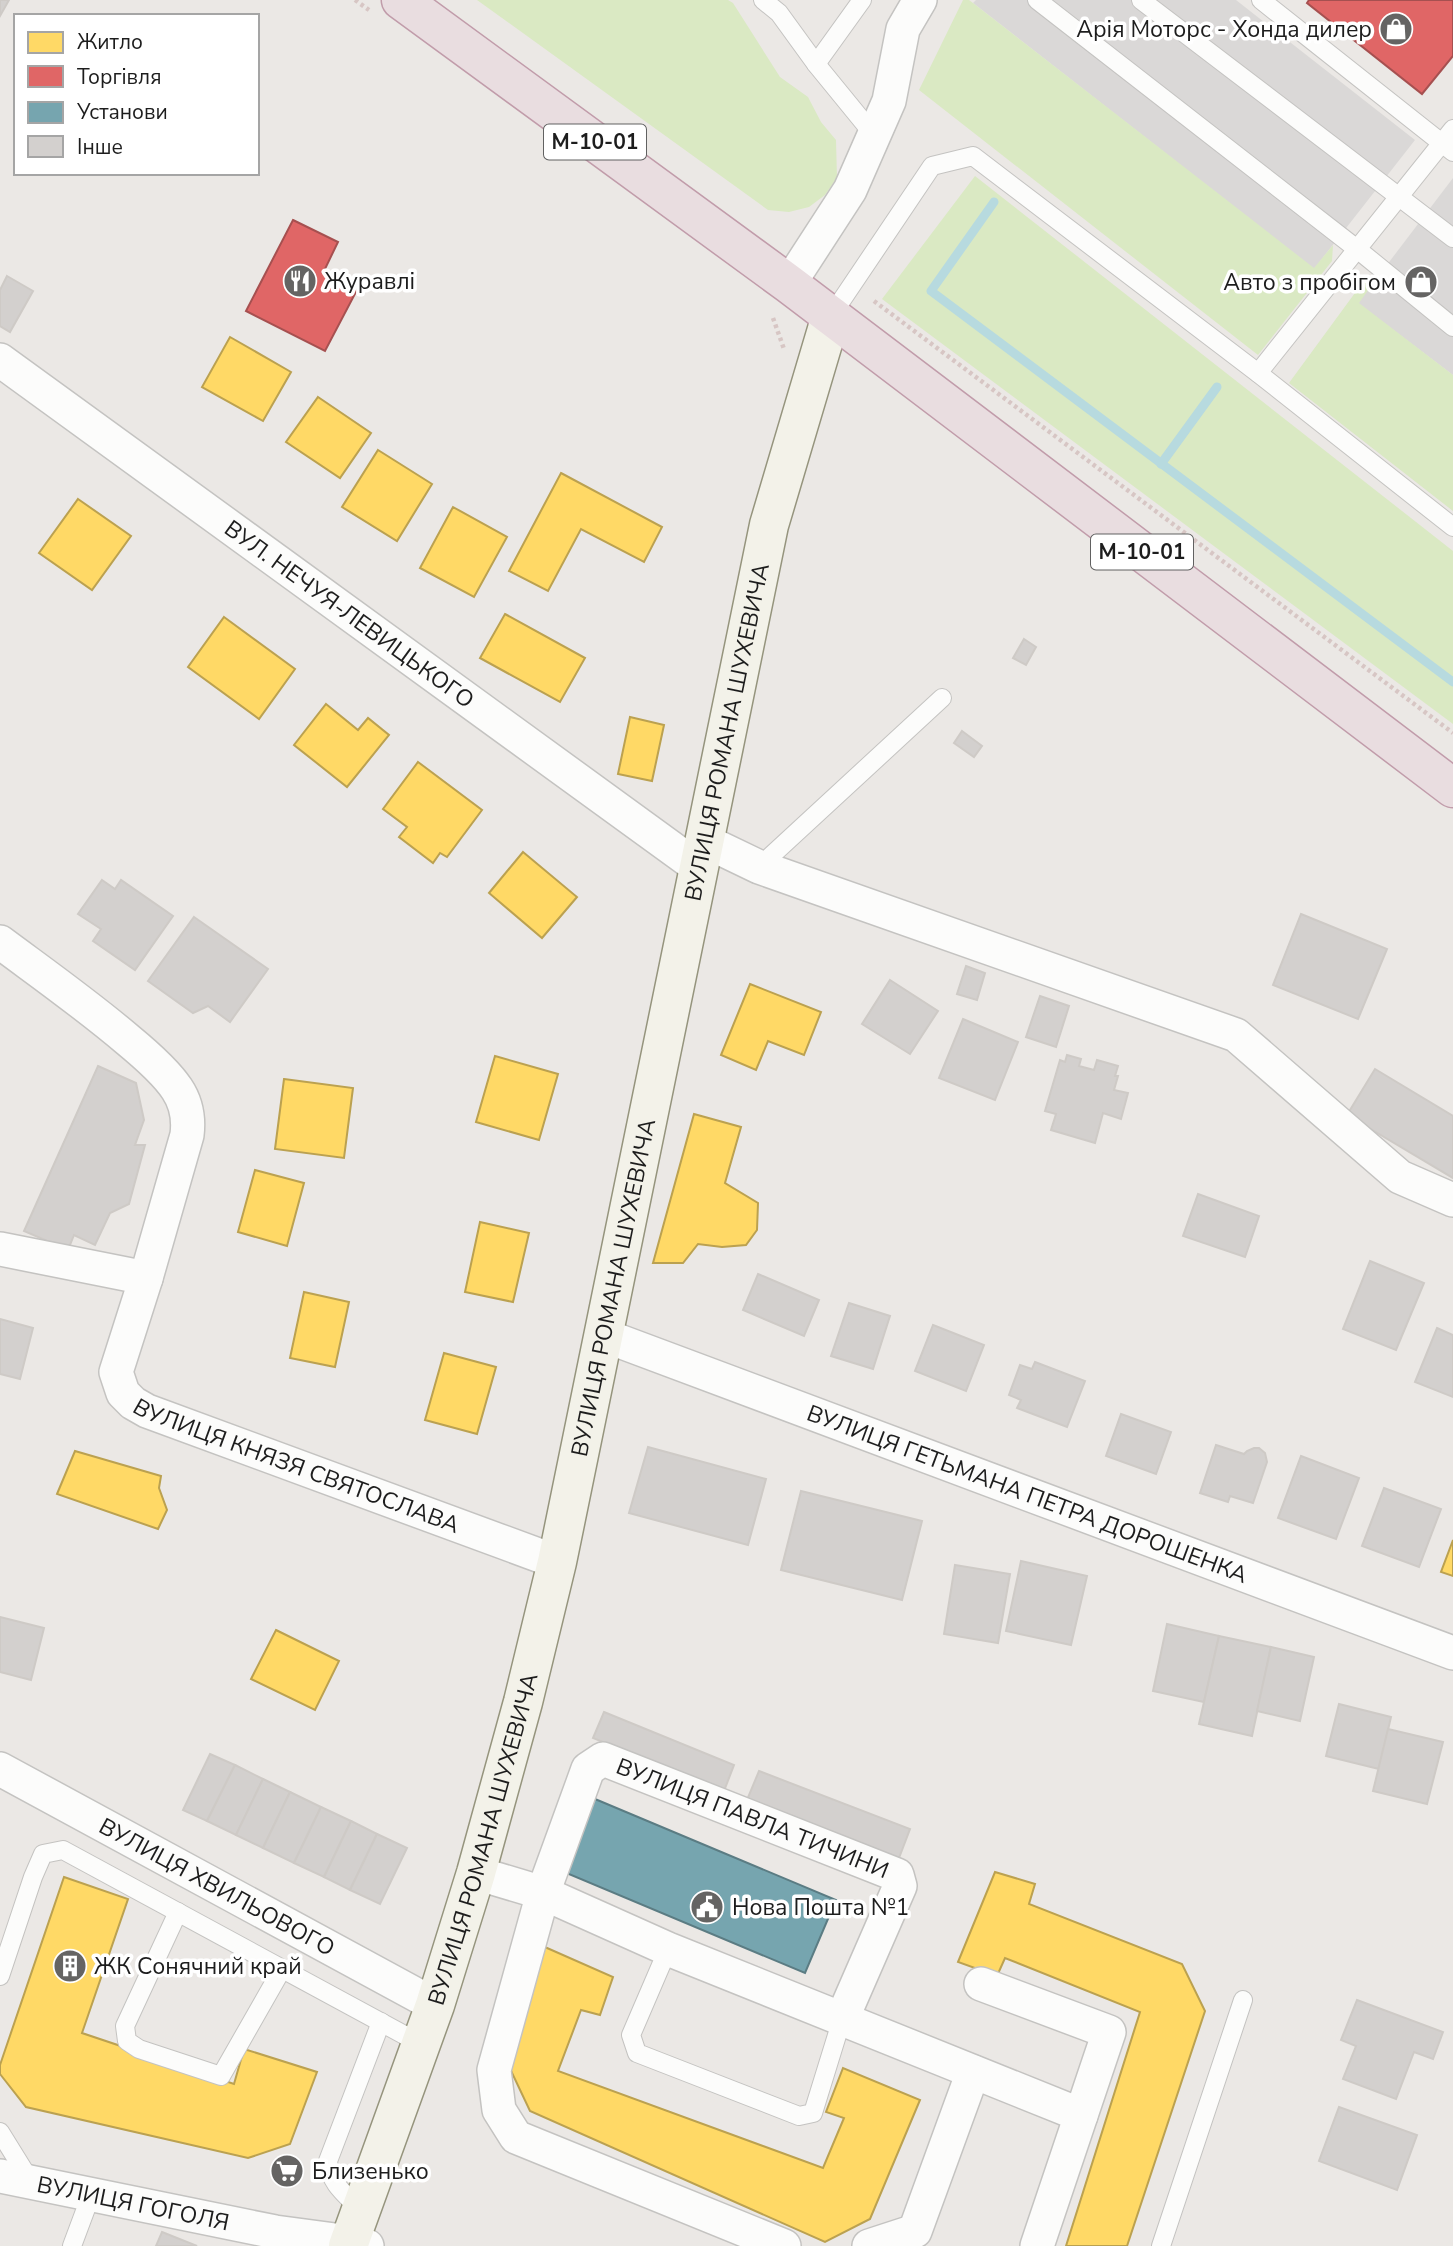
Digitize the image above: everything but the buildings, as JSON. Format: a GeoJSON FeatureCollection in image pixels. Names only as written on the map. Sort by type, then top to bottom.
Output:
{"type":"FeatureCollection","features":[{"type":"Feature","properties":{"kind":"highway","name":"М-10-01"},"geometry":{"type":"LineString","coordinates":[[389,8],[778,296],[831,316],[1453,788]]}},
{"type":"Feature","properties":{"kind":"main road","name":"ВУЛИЦЯ РОМАНА ШУХЕВИЧА"},"geometry":{"type":"LineString","coordinates":[[356,2236],[435,2005],[476,1873],[523,1702],[557,1562],[769,525],[831,316]]}},
{"type":"Feature","properties":{"kind":"street"},"geometry":{"type":"LineString","coordinates":[[778,296],[850,190],[889,101],[903,29],[919,0]]}},
{"type":"Feature","properties":{"kind":"street","name":"ВУЛ. НЕЧУЯ-ЛЕВИЦЬКОГО"},"geometry":{"type":"LineString","coordinates":[[0,360],[702,855],[759,867],[1236,1035],[1400,1177],[1453,1200]]}},
{"type":"Feature","properties":{"kind":"street","name":"ВУЛИЦЯ КНЯЗЯ СВЯТОСЛАВА"},"geometry":{"type":"LineString","coordinates":[[0,942],[146,1055],[177,1089],[186,1107],[189,1119],[187,1135],[116,1372],[123,1393],[147,1411],[557,1562]]}},
{"type":"Feature","properties":{"kind":"street"},"geometry":{"type":"LineString","coordinates":[[0,1249],[146,1278]]}},
{"type":"Feature","properties":{"kind":"street","name":"ВУЛИЦЯ ГЕТЬМАНА ПЕТРА ДОРОШЕНКА"},"geometry":{"type":"LineString","coordinates":[[603,1335],[1453,1653]]}},
{"type":"Feature","properties":{"kind":"street","name":"ВУЛИЦЯ ПАВЛА ТИЧИНИ"},"geometry":{"type":"LineString","coordinates":[[781,2245],[516,2137],[499,2110],[494,2070],[543,1893],[588,1769],[603,1759],[897,1875],[900,1886],[842,2019]]}},
{"type":"Feature","properties":{"kind":"street","name":"ВУЛИЦЯ ХВИЛЬОВОГО"},"geometry":{"type":"LineString","coordinates":[[0,1769],[435,2005]]}},
{"type":"Feature","properties":{"kind":"street"},"geometry":{"type":"LineString","coordinates":[[476,1873],[543,1893],[668,1949],[1080,2115]]}},
{"type":"Feature","properties":{"kind":"street"},"geometry":{"type":"LineString","coordinates":[[981,1984],[1109,2032],[1037,2246]]}},
{"type":"Feature","properties":{"kind":"street"},"geometry":{"type":"LineString","coordinates":[[869,2246],[915,2231],[972,2072]]}},
{"type":"Feature","properties":{"kind":"street","name":"ВУЛИЦЯ ГОГОЛЯ"},"geometry":{"type":"LineString","coordinates":[[0,2176],[275,2232],[356,2236]]}},
{"type":"Feature","properties":{"kind":"lane"},"geometry":{"type":"LineString","coordinates":[[763,0],[779,13],[816,64],[874,135]]}},
{"type":"Feature","properties":{"kind":"lane"},"geometry":{"type":"LineString","coordinates":[[816,64],[862,0]]}},
{"type":"Feature","properties":{"kind":"lane"},"geometry":{"type":"LineString","coordinates":[[1037,0],[1453,327]]}},
{"type":"Feature","properties":{"kind":"lane"},"geometry":{"type":"LineString","coordinates":[[1141,0],[1453,238]]}},
{"type":"Feature","properties":{"kind":"lane"},"geometry":{"type":"LineString","coordinates":[[1261,0],[1447,147]]}},
{"type":"Feature","properties":{"kind":"lane"},"geometry":{"type":"LineString","coordinates":[[1258,373],[1399,197],[1447,147],[1453,129]]}},
{"type":"Feature","properties":{"kind":"lane"},"geometry":{"type":"LineString","coordinates":[[831,316],[932,166],[973,156],[1258,373],[1453,527]]}},
{"type":"Feature","properties":{"kind":"lane"},"geometry":{"type":"LineString","coordinates":[[759,867],[942,698]]}},
{"type":"Feature","properties":{"kind":"lane"},"geometry":{"type":"LineString","coordinates":[[0,1976],[43,1854],[63,1850],[421,2044]]}},
{"type":"Feature","properties":{"kind":"lane"},"geometry":{"type":"LineString","coordinates":[[178,1912],[125,2026],[127,2040],[139,2049],[221,2076],[282,1969]]}},
{"type":"Feature","properties":{"kind":"lane"},"geometry":{"type":"LineString","coordinates":[[668,1949],[631,2035],[637,2053],[799,2116],[813,2113],[842,2019]]}},
{"type":"Feature","properties":{"kind":"lane"},"geometry":{"type":"LineString","coordinates":[[1161,2246],[1243,2000]]}},
{"type":"Feature","properties":{"kind":"lane"},"geometry":{"type":"LineString","coordinates":[[356,2236],[329,2174],[328,2161],[381,2022]]}},
{"type":"Feature","properties":{"kind":"lane"},"geometry":{"type":"LineString","coordinates":[[0,2132],[32,2183]]}},
{"type":"Feature","properties":{"kind":"lane"},"geometry":{"type":"LineString","coordinates":[[72,2246],[91,2195]]}},
{"type":"Feature","properties":{"kind":"path"},"geometry":{"type":"LineString","coordinates":[[355,0],[389,8]]}},
{"type":"Feature","properties":{"kind":"path"},"geometry":{"type":"LineString","coordinates":[[778,296],[774,318],[784,351]]}},
{"type":"Feature","properties":{"kind":"path"},"geometry":{"type":"LineString","coordinates":[[874,301],[1453,733]]}},
{"type":"Feature","properties":{"kind":"shaded area"},"geometry":{"type":"Polygon","coordinates":[[[976,0],[1236,0],[1415,140],[1314,269],[973,3],[976,0]]]}},
{"type":"Feature","properties":{"kind":"shaded area"},"geometry":{"type":"Polygon","coordinates":[[[1453,178],[1453,375],[1358,303],[1453,178]]]}},
{"type":"Feature","properties":{"kind":"green space"},"geometry":{"type":"Polygon","coordinates":[[[477,0],[728,0],[733,3],[780,77],[808,97],[821,122],[836,140],[837,178],[825,195],[809,207],[789,212],[768,210],[477,0]]]}},
{"type":"Feature","properties":{"kind":"green space"},"geometry":{"type":"Polygon","coordinates":[[[963,0],[973,3],[1314,268],[1333,245],[1332,261],[1258,355],[919,90],[963,0]]]}},
{"type":"Feature","properties":{"kind":"green space"},"geometry":{"type":"Polygon","coordinates":[[[975,176],[1453,551],[1453,724],[882,299],[975,176]]]}},
{"type":"Feature","properties":{"kind":"green space"},"geometry":{"type":"Polygon","coordinates":[[[1363,282],[1374,282],[1359,303],[1453,375],[1453,511],[1289,383],[1363,282]]]}},
{"type":"Feature","properties":{"kind":"waterway"},"geometry":{"type":"LineString","coordinates":[[994,202],[931,291],[1453,682]]}},
{"type":"Feature","properties":{"kind":"waterway"},"geometry":{"type":"LineString","coordinates":[[1161,464],[1217,387]]}},
{"type":"Feature","properties":{"kind":"place","name":"Арія Моторс - Хонда дилер"},"geometry":{"type":"Point","coordinates":[1396,29]}},
{"type":"Feature","properties":{"kind":"place","name":"Журавлі"},"geometry":{"type":"Point","coordinates":[300,281]}},
{"type":"Feature","properties":{"kind":"place","name":"Авто з пробігом"},"geometry":{"type":"Point","coordinates":[1421,282]}},
{"type":"Feature","properties":{"kind":"place","name":"Нова Пошта №1"},"geometry":{"type":"Point","coordinates":[707,1907]}},
{"type":"Feature","properties":{"kind":"place","name":"ЖК Сонячний край"},"geometry":{"type":"Point","coordinates":[70,1966]}},
{"type":"Feature","properties":{"kind":"place","name":"Близенько"},"geometry":{"type":"Point","coordinates":[287,2171]}}]}
